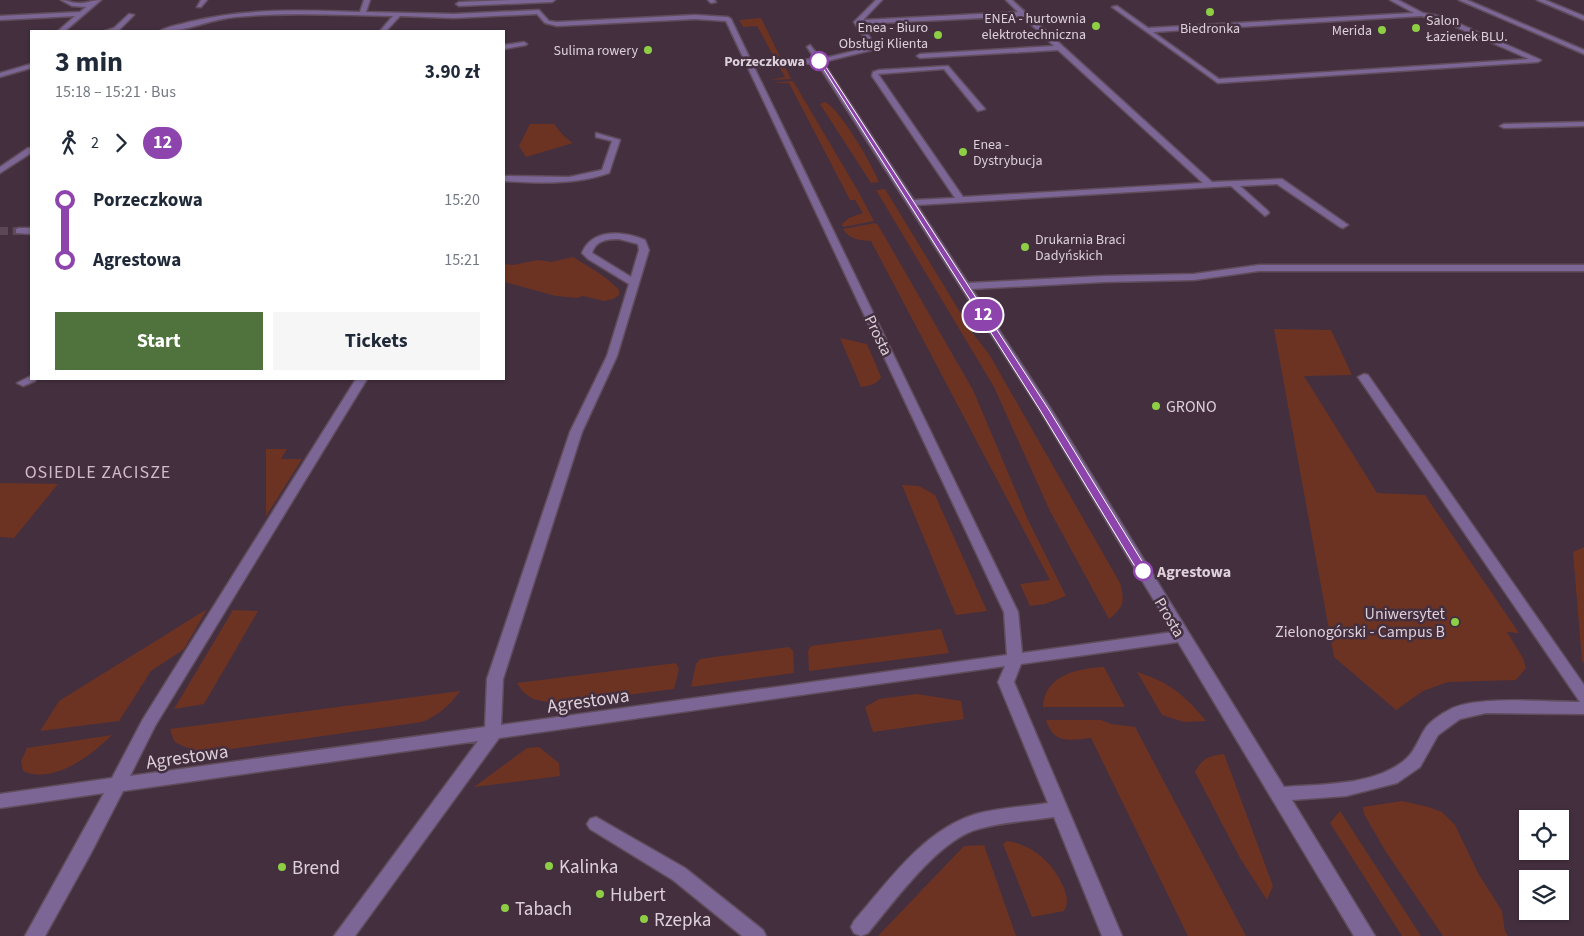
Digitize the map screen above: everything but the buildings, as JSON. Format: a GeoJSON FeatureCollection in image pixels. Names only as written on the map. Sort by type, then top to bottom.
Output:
{"type":"FeatureCollection","features":[{"type":"Feature","properties":{"kind":"street"},"geometry":{"type":"LineString","coordinates":[[64,0],[74,5],[96,2]]}},
{"type":"Feature","properties":{"kind":"street"},"geometry":{"type":"LineString","coordinates":[[199,6],[204,0]]}},
{"type":"Feature","properties":{"kind":"street"},"geometry":{"type":"LineString","coordinates":[[362,14],[368,0]]}},
{"type":"Feature","properties":{"kind":"street"},"geometry":{"type":"LineString","coordinates":[[167,30],[237,15],[296,12],[454,16],[460,2],[552,0]]}},
{"type":"Feature","properties":{"kind":"street"},"geometry":{"type":"LineString","coordinates":[[857,22],[879,0]]}},
{"type":"Feature","properties":{"kind":"street"},"geometry":{"type":"LineString","coordinates":[[1009,0],[1210,185]]}},
{"type":"Feature","properties":{"kind":"street"},"geometry":{"type":"LineString","coordinates":[[1393,0],[1421,14]]}},
{"type":"Feature","properties":{"kind":"street"},"geometry":{"type":"LineString","coordinates":[[1462,0],[1584,52]]}},
{"type":"Feature","properties":{"kind":"street"},"geometry":{"type":"LineString","coordinates":[[1540,0],[1584,18]]}},
{"type":"Feature","properties":{"kind":"street"},"geometry":{"type":"LineString","coordinates":[[63,30],[96,2]]}},
{"type":"Feature","properties":{"kind":"street"},"geometry":{"type":"LineString","coordinates":[[1115,7],[1218,81],[1538,60],[1442,18],[1421,14],[1148,30]]}},
{"type":"Feature","properties":{"kind":"street","name":"Prosta"},"geometry":{"type":"LineString","coordinates":[[454,16],[539,12],[547,22],[557,24],[695,17],[724,18],[729,22],[1011,612],[1015,660],[1006,682],[1112,936]]}},
{"type":"Feature","properties":{"kind":"street"},"geometry":{"type":"LineString","coordinates":[[0,18],[82,14]]}},
{"type":"Feature","properties":{"kind":"street"},"geometry":{"type":"LineString","coordinates":[[857,22],[1024,14]]}},
{"type":"Feature","properties":{"kind":"street"},"geometry":{"type":"LineString","coordinates":[[116,30],[131,15]]}},
{"type":"Feature","properties":{"kind":"street"},"geometry":{"type":"LineString","coordinates":[[384,30],[398,15]]}},
{"type":"Feature","properties":{"kind":"street"},"geometry":{"type":"LineString","coordinates":[[750,65],[819,61],[874,48],[857,22]]}},
{"type":"Feature","properties":{"kind":"street"},"geometry":{"type":"LineString","coordinates":[[505,47],[524,44]]}},
{"type":"Feature","properties":{"kind":"street","name":"Prosta"},"geometry":{"type":"LineString","coordinates":[[810,47],[1045,410],[1365,936]]}},
{"type":"Feature","properties":{"kind":"street"},"geometry":{"type":"LineString","coordinates":[[920,56],[1059,48]]}},
{"type":"Feature","properties":{"kind":"street"},"geometry":{"type":"LineString","coordinates":[[0,74],[30,66]]}},
{"type":"Feature","properties":{"kind":"street"},"geometry":{"type":"LineString","coordinates":[[961,200],[874,76],[875,73],[880,71],[946,67],[981,109]]}},
{"type":"Feature","properties":{"kind":"street"},"geometry":{"type":"LineString","coordinates":[[1504,126],[1584,124]]}},
{"type":"Feature","properties":{"kind":"street"},"geometry":{"type":"LineString","coordinates":[[505,179],[566,180],[596,175],[606,171],[616,140],[599,135]]}},
{"type":"Feature","properties":{"kind":"street"},"geometry":{"type":"LineString","coordinates":[[0,171],[30,151]]}},
{"type":"Feature","properties":{"kind":"street"},"geometry":{"type":"LineString","coordinates":[[911,203],[1279,181],[1343,226]]}},
{"type":"Feature","properties":{"kind":"street"},"geometry":{"type":"LineString","coordinates":[[1233,184],[1265,213]]}},
{"type":"Feature","properties":{"kind":"street"},"geometry":{"type":"LineString","coordinates":[[19,231],[30,231]]}},
{"type":"Feature","properties":{"kind":"street"},"geometry":{"type":"LineString","coordinates":[[344,936],[492,733],[495,679],[576,432],[612,356],[644,250],[642,242],[630,237],[610,237],[593,242],[588,248],[587,253],[591,257],[634,283]]}},
{"type":"Feature","properties":{"kind":"street"},"geometry":{"type":"LineString","coordinates":[[965,286],[1104,278],[1194,277],[1260,268],[1584,268]]}},
{"type":"Feature","properties":{"kind":"street"},"geometry":{"type":"LineString","coordinates":[[1364,377],[1584,697]]}},
{"type":"Feature","properties":{"kind":"street"},"geometry":{"type":"LineString","coordinates":[[35,936],[86,848],[149,723],[360,380]]}},
{"type":"Feature","properties":{"kind":"street","name":"Agrestowa"},"geometry":{"type":"LineString","coordinates":[[0,802],[1182,636]]}},
{"type":"Feature","properties":{"kind":"street"},"geometry":{"type":"LineString","coordinates":[[1279,794],[1346,789],[1391,778],[1414,762],[1432,731],[1456,714],[1486,708],[1584,708]]}},
{"type":"Feature","properties":{"kind":"street"},"geometry":{"type":"LineString","coordinates":[[861,927],[935,845],[954,832],[974,822],[1058,809]]}},
{"type":"Feature","properties":{"kind":"street"},"geometry":{"type":"LineString","coordinates":[[596,824],[679,874],[756,936]]}},
{"type":"Feature","properties":{"kind":"shaded area"},"geometry":{"type":"Polygon","coordinates":[[[761,18],[791,79],[770,80],[785,77],[757,26],[743,27],[739,20],[761,18]]]}},
{"type":"Feature","properties":{"kind":"shaded area"},"geometry":{"type":"Polygon","coordinates":[[[793,81],[874,221],[843,227],[842,224],[849,218],[863,213],[855,200],[850,200],[789,83],[771,83],[793,81]]]}},
{"type":"Feature","properties":{"kind":"shaded area"},"geometry":{"type":"Polygon","coordinates":[[[825,102],[839,115],[847,126],[879,182],[871,183],[820,104],[825,102]]]}},
{"type":"Feature","properties":{"kind":"shaded area"},"geometry":{"type":"Polygon","coordinates":[[[530,124],[554,124],[573,143],[526,157],[519,146],[530,124]]]}},
{"type":"Feature","properties":{"kind":"shaded area"},"geometry":{"type":"Polygon","coordinates":[[[885,189],[974,335],[989,354],[1120,583],[1122,603],[1118,611],[1109,619],[1050,511],[994,387],[876,190],[885,189]]]}},
{"type":"Feature","properties":{"kind":"shaded area"},"geometry":{"type":"Polygon","coordinates":[[[875,223],[878,225],[973,390],[1028,520],[1066,596],[1045,604],[1030,606],[1020,584],[1050,580],[871,241],[852,237],[843,229],[875,223]]]}},
{"type":"Feature","properties":{"kind":"shaded area"},"geometry":{"type":"Polygon","coordinates":[[[573,257],[609,280],[619,290],[619,295],[604,301],[583,296],[577,298],[556,296],[505,282],[505,264],[513,265],[538,260],[551,262],[573,257]]]}},
{"type":"Feature","properties":{"kind":"shaded area"},"geometry":{"type":"Polygon","coordinates":[[[1274,329],[1331,330],[1352,375],[1304,376],[1377,493],[1425,495],[1519,633],[1507,632],[1523,658],[1526,668],[1516,680],[1448,682],[1423,691],[1396,710],[1334,657],[1274,329]]]}},
{"type":"Feature","properties":{"kind":"shaded area"},"geometry":{"type":"Polygon","coordinates":[[[840,338],[867,344],[881,377],[875,383],[861,387],[840,338]]]}},
{"type":"Feature","properties":{"kind":"shaded area"},"geometry":{"type":"Polygon","coordinates":[[[266,449],[287,449],[281,459],[302,459],[266,516],[266,449]]]}},
{"type":"Feature","properties":{"kind":"shaded area"},"geometry":{"type":"Polygon","coordinates":[[[0,483],[58,484],[14,538],[0,537],[0,483]]]}},
{"type":"Feature","properties":{"kind":"shaded area"},"geometry":{"type":"Polygon","coordinates":[[[902,485],[919,486],[935,495],[987,611],[956,615],[902,485]]]}},
{"type":"Feature","properties":{"kind":"shaded area"},"geometry":{"type":"Polygon","coordinates":[[[1584,547],[1584,663],[1582,661],[1573,552],[1584,547]]]}},
{"type":"Feature","properties":{"kind":"shaded area"},"geometry":{"type":"Polygon","coordinates":[[[207,609],[184,649],[151,671],[119,721],[40,731],[59,701],[207,609]]]}},
{"type":"Feature","properties":{"kind":"shaded area"},"geometry":{"type":"Polygon","coordinates":[[[233,610],[258,611],[204,704],[174,709],[233,610]]]}},
{"type":"Feature","properties":{"kind":"shaded area"},"geometry":{"type":"Polygon","coordinates":[[[941,629],[949,653],[809,671],[808,651],[811,646],[941,629]]]}},
{"type":"Feature","properties":{"kind":"shaded area"},"geometry":{"type":"Polygon","coordinates":[[[789,647],[793,651],[794,673],[691,687],[696,664],[700,659],[789,647]]]}},
{"type":"Feature","properties":{"kind":"shaded area"},"geometry":{"type":"Polygon","coordinates":[[[676,663],[679,669],[674,689],[556,704],[533,699],[523,692],[517,683],[676,663]]]}},
{"type":"Feature","properties":{"kind":"shaded area"},"geometry":{"type":"Polygon","coordinates":[[[1104,667],[1125,707],[1043,707],[1049,687],[1064,675],[1084,669],[1104,667]]]}},
{"type":"Feature","properties":{"kind":"shaded area"},"geometry":{"type":"Polygon","coordinates":[[[1137,672],[1158,680],[1176,690],[1206,721],[1184,722],[1162,715],[1137,672]]]}},
{"type":"Feature","properties":{"kind":"shaded area"},"geometry":{"type":"Polygon","coordinates":[[[460,691],[443,710],[422,722],[217,751],[200,751],[184,746],[174,741],[170,729],[460,691]]]}},
{"type":"Feature","properties":{"kind":"shaded area"},"geometry":{"type":"Polygon","coordinates":[[[917,694],[961,701],[964,719],[873,732],[865,707],[879,699],[917,694]]]}},
{"type":"Feature","properties":{"kind":"shaded area"},"geometry":{"type":"Polygon","coordinates":[[[1046,720],[1101,720],[1111,724],[1135,727],[1246,936],[1188,936],[1091,738],[1070,740],[1058,737],[1053,734],[1046,720]]]}},
{"type":"Feature","properties":{"kind":"shaded area"},"geometry":{"type":"Polygon","coordinates":[[[112,735],[83,759],[59,771],[35,774],[23,771],[21,761],[27,748],[112,735]]]}},
{"type":"Feature","properties":{"kind":"shaded area"},"geometry":{"type":"Polygon","coordinates":[[[539,747],[559,763],[560,776],[474,787],[527,748],[539,747]]]}},
{"type":"Feature","properties":{"kind":"shaded area"},"geometry":{"type":"Polygon","coordinates":[[[1224,754],[1273,886],[1267,900],[1240,858],[1195,772],[1206,758],[1224,754]]]}},
{"type":"Feature","properties":{"kind":"shaded area"},"geometry":{"type":"Polygon","coordinates":[[[1402,801],[1442,812],[1455,825],[1478,873],[1502,911],[1505,932],[1508,936],[1443,936],[1386,852],[1364,814],[1363,807],[1402,801]]]}},
{"type":"Feature","properties":{"kind":"shaded area"},"geometry":{"type":"Polygon","coordinates":[[[1340,811],[1421,936],[1402,936],[1330,823],[1340,811]]]}},
{"type":"Feature","properties":{"kind":"shaded area"},"geometry":{"type":"Polygon","coordinates":[[[1007,841],[1025,846],[1041,856],[1053,869],[1059,877],[1066,896],[1067,904],[1064,911],[1032,917],[1003,844],[1007,841]]]}},
{"type":"Feature","properties":{"kind":"shaded area"},"geometry":{"type":"Polygon","coordinates":[[[984,845],[1016,936],[878,936],[964,846],[984,845]]]}},
{"type":"Feature","properties":{"kind":"tunnel"},"geometry":{"type":"LineString","coordinates":[[0,231],[19,231]]}},
{"type":"Feature","properties":{"kind":"bus line","name":"12"},"geometry":{"type":"LineString","coordinates":[[819,61],[1045,410],[1143,571]]}},
{"type":"Feature","properties":{"kind":"place","name":"Biedronka"},"geometry":{"type":"Point","coordinates":[1210,12]}},
{"type":"Feature","properties":{"kind":"place","name":"ENEA - hurtownia elektrotechniczna"},"geometry":{"type":"Point","coordinates":[1096,26]}},
{"type":"Feature","properties":{"kind":"place","name":"Salon Łazienek BLU."},"geometry":{"type":"Point","coordinates":[1416,28]}},
{"type":"Feature","properties":{"kind":"place","name":"Merida"},"geometry":{"type":"Point","coordinates":[1382,30]}},
{"type":"Feature","properties":{"kind":"place","name":"Enea - Biuro Obsługi Klienta"},"geometry":{"type":"Point","coordinates":[938,35]}},
{"type":"Feature","properties":{"kind":"place","name":"Sulima rowery"},"geometry":{"type":"Point","coordinates":[648,50]}},
{"type":"Feature","properties":{"kind":"place","name":"Porzeczkowa"},"geometry":{"type":"Point","coordinates":[819,61]}},
{"type":"Feature","properties":{"kind":"place","name":"Enea - Dystrybucja"},"geometry":{"type":"Point","coordinates":[963,152]}},
{"type":"Feature","properties":{"kind":"place","name":"Drukarnia Braci Dadyńskich"},"geometry":{"type":"Point","coordinates":[1025,247]}},
{"type":"Feature","properties":{"kind":"place","name":"GRONO"},"geometry":{"type":"Point","coordinates":[1156,406]}},
{"type":"Feature","properties":{"kind":"place","name":"Agrestowa"},"geometry":{"type":"Point","coordinates":[1143,571]}},
{"type":"Feature","properties":{"kind":"place","name":"Uniwersytet Zielonogórski - Campus B"},"geometry":{"type":"Point","coordinates":[1455,622]}},
{"type":"Feature","properties":{"kind":"place","name":"Kalinka"},"geometry":{"type":"Point","coordinates":[549,866]}},
{"type":"Feature","properties":{"kind":"place","name":"Brend"},"geometry":{"type":"Point","coordinates":[282,867]}},
{"type":"Feature","properties":{"kind":"place","name":"Hubert"},"geometry":{"type":"Point","coordinates":[600,894]}},
{"type":"Feature","properties":{"kind":"place","name":"Tabach"},"geometry":{"type":"Point","coordinates":[505,908]}},
{"type":"Feature","properties":{"kind":"place","name":"Rzepka"},"geometry":{"type":"Point","coordinates":[644,919]}},
{"type":"Feature","properties":{"kind":"district","name":"OSIEDLE ZACISZE"},"geometry":{"type":"Point","coordinates":[98,472]}}]}
